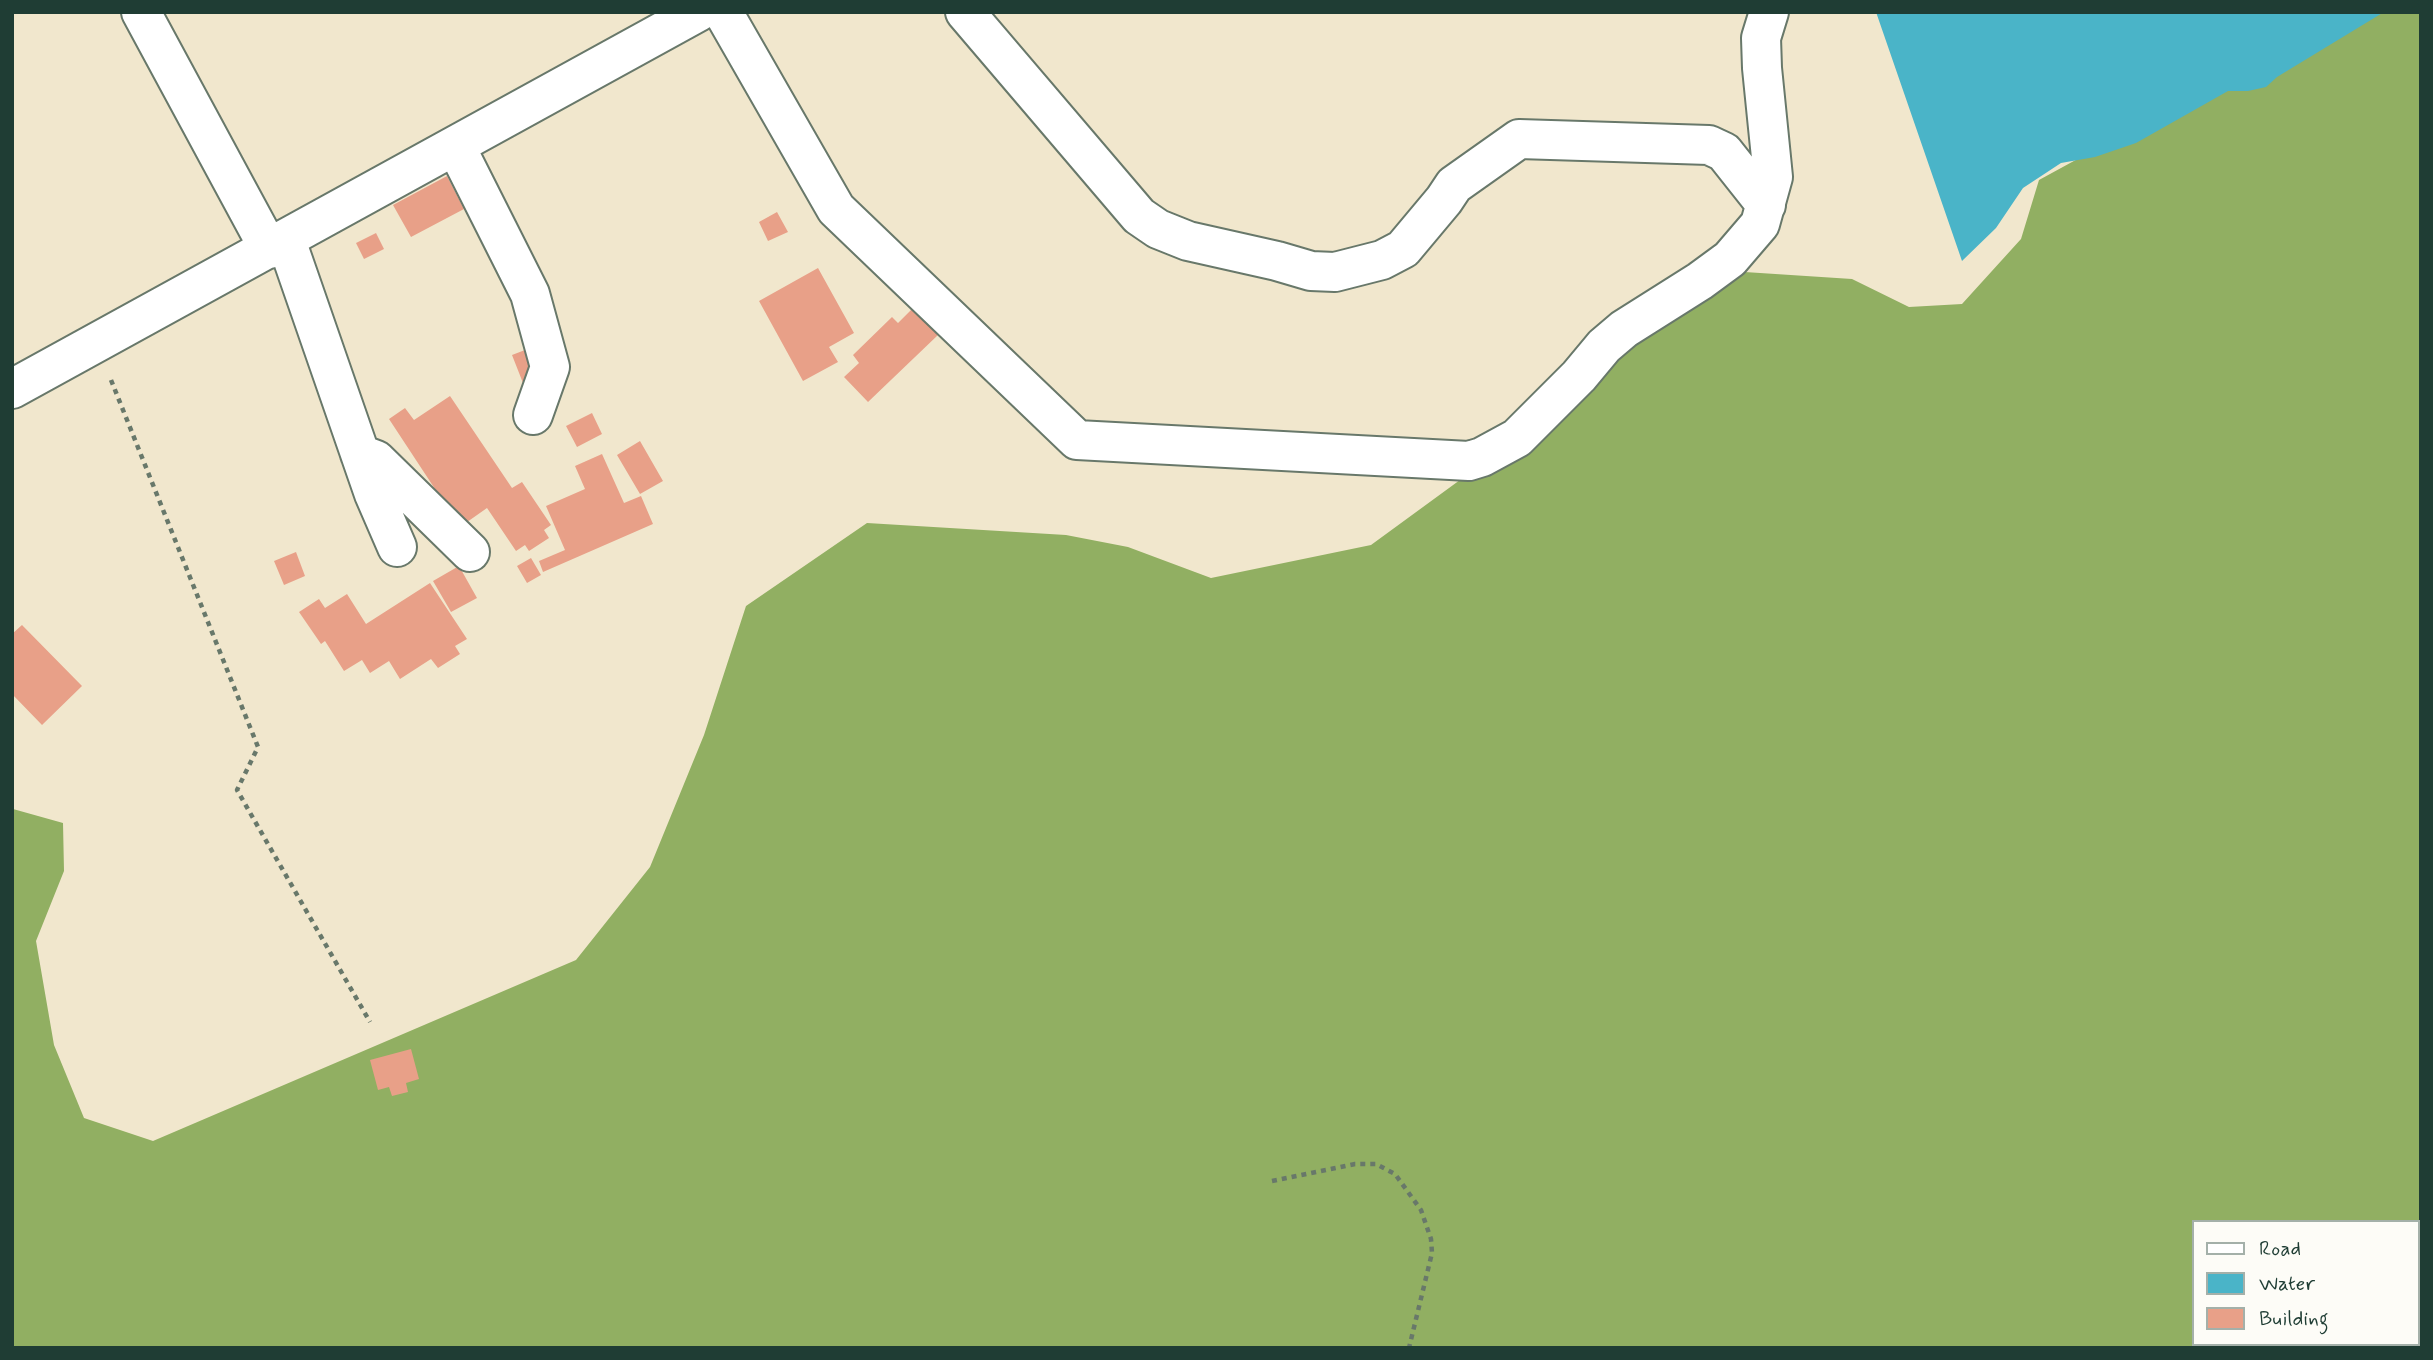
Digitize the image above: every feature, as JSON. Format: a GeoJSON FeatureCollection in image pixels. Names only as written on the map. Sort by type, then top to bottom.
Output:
{"type":"FeatureCollection","features":[{"type":"Feature","properties":{"kind":"street"},"geometry":{"type":"LineString","coordinates":[[141,12],[277,245],[397,547]]}},
{"type":"Feature","properties":{"kind":"street"},"geometry":{"type":"LineString","coordinates":[[12,389],[698,12]]}},
{"type":"Feature","properties":{"kind":"street"},"geometry":{"type":"LineString","coordinates":[[723,12],[836,209],[1077,440],[1450,461],[1469,461],[1482,457],[1517,438],[1579,376],[1604,345],[1730,259],[1760,224],[1773,177],[1762,48],[1769,12]]}},
{"type":"Feature","properties":{"kind":"street"},"geometry":{"type":"LineString","coordinates":[[965,12],[1139,216],[1158,229],[1188,241],[1311,271],[1335,272],[1382,260],[1404,249],[1454,184],[1519,139],[1709,145],[1724,152],[1766,205]]}},
{"type":"Feature","properties":{"kind":"street"},"geometry":{"type":"LineString","coordinates":[[456,147],[530,293],[550,367],[533,415]]}},
{"type":"Feature","properties":{"kind":"street"},"geometry":{"type":"LineString","coordinates":[[360,454],[376,460],[470,552]]}},
{"type":"Feature","properties":{"kind":"path"},"geometry":{"type":"LineString","coordinates":[[96,343],[258,747],[237,790],[370,1022]]}},
{"type":"Feature","properties":{"kind":"path"},"geometry":{"type":"LineString","coordinates":[[1272,1181],[1355,1164],[1376,1164],[1395,1174],[1421,1210],[1431,1239],[1432,1253],[1409,1348]]}},
{"type":"Feature","properties":{"kind":"green space"},"geometry":{"type":"Polygon","coordinates":[[[2371,12],[2421,12],[2421,1348],[12,1348],[13,809],[63,823],[64,871],[36,941],[54,1045],[84,1118],[153,1141],[576,960],[650,867],[704,735],[746,606],[867,523],[1066,535],[1128,547],[1211,578],[1371,545],[1501,450],[1561,371],[1653,287],[1714,270],[1852,279],[1909,307],[1962,304],[2021,239],[2039,180],[2270,54],[2371,12]]]}},
{"type":"Feature","properties":{"kind":"water"},"geometry":{"type":"Polygon","coordinates":[[[1876,12],[2384,12],[2277,77],[2266,87],[2228,91],[2136,143],[2095,157],[2061,163],[2023,188],[1996,228],[1962,261],[1876,12]]]}},
{"type":"Feature","properties":{"kind":"building"},"geometry":{"type":"Polygon","coordinates":[[[447,176],[464,209],[411,237],[393,205],[447,176]]]}},
{"type":"Feature","properties":{"kind":"building"},"geometry":{"type":"Polygon","coordinates":[[[777,212],[788,232],[768,241],[759,222],[777,212]]]}},
{"type":"Feature","properties":{"kind":"building"},"geometry":{"type":"Polygon","coordinates":[[[376,233],[384,249],[364,259],[356,243],[376,233]]]}},
{"type":"Feature","properties":{"kind":"building"},"geometry":{"type":"Polygon","coordinates":[[[818,268],[854,333],[829,347],[838,362],[803,381],[759,301],[818,268]]]}},
{"type":"Feature","properties":{"kind":"building"},"geometry":{"type":"Polygon","coordinates":[[[912,309],[938,335],[868,402],[844,377],[859,363],[853,355],[892,317],[898,323],[912,309]]]}},
{"type":"Feature","properties":{"kind":"building"},"geometry":{"type":"Polygon","coordinates":[[[538,345],[550,372],[523,383],[512,355],[538,345]]]}},
{"type":"Feature","properties":{"kind":"building"},"geometry":{"type":"Polygon","coordinates":[[[450,396],[512,488],[522,482],[551,525],[544,530],[549,538],[529,551],[525,545],[516,551],[487,508],[460,527],[389,419],[405,408],[414,420],[450,396]]]}},
{"type":"Feature","properties":{"kind":"building"},"geometry":{"type":"Polygon","coordinates":[[[592,413],[602,434],[577,447],[566,426],[592,413]]]}},
{"type":"Feature","properties":{"kind":"building"},"geometry":{"type":"Polygon","coordinates":[[[640,441],[663,481],[640,494],[617,455],[640,441]]]}},
{"type":"Feature","properties":{"kind":"building"},"geometry":{"type":"Polygon","coordinates":[[[602,454],[624,503],[641,496],[653,524],[543,572],[539,561],[565,550],[546,506],[585,489],[575,466],[602,454]]]}},
{"type":"Feature","properties":{"kind":"building"},"geometry":{"type":"Polygon","coordinates":[[[296,552],[305,576],[284,585],[274,561],[296,552]]]}},
{"type":"Feature","properties":{"kind":"building"},"geometry":{"type":"Polygon","coordinates":[[[531,558],[541,575],[527,583],[517,566],[531,558]]]}},
{"type":"Feature","properties":{"kind":"building"},"geometry":{"type":"Polygon","coordinates":[[[459,566],[477,598],[451,612],[433,581],[459,566]]]}},
{"type":"Feature","properties":{"kind":"building"},"geometry":{"type":"Polygon","coordinates":[[[430,583],[467,639],[455,646],[460,654],[438,668],[431,659],[400,679],[389,661],[370,673],[362,660],[344,671],[325,641],[321,644],[299,612],[319,599],[325,608],[347,594],[366,624],[430,583]]]}},
{"type":"Feature","properties":{"kind":"building"},"geometry":{"type":"Polygon","coordinates":[[[22,625],[82,686],[42,725],[12,694],[12,634],[22,625]]]}},
{"type":"Feature","properties":{"kind":"building"},"geometry":{"type":"Polygon","coordinates":[[[411,1049],[419,1079],[406,1083],[408,1092],[392,1096],[389,1087],[378,1090],[370,1060],[411,1049]]]}}]}
